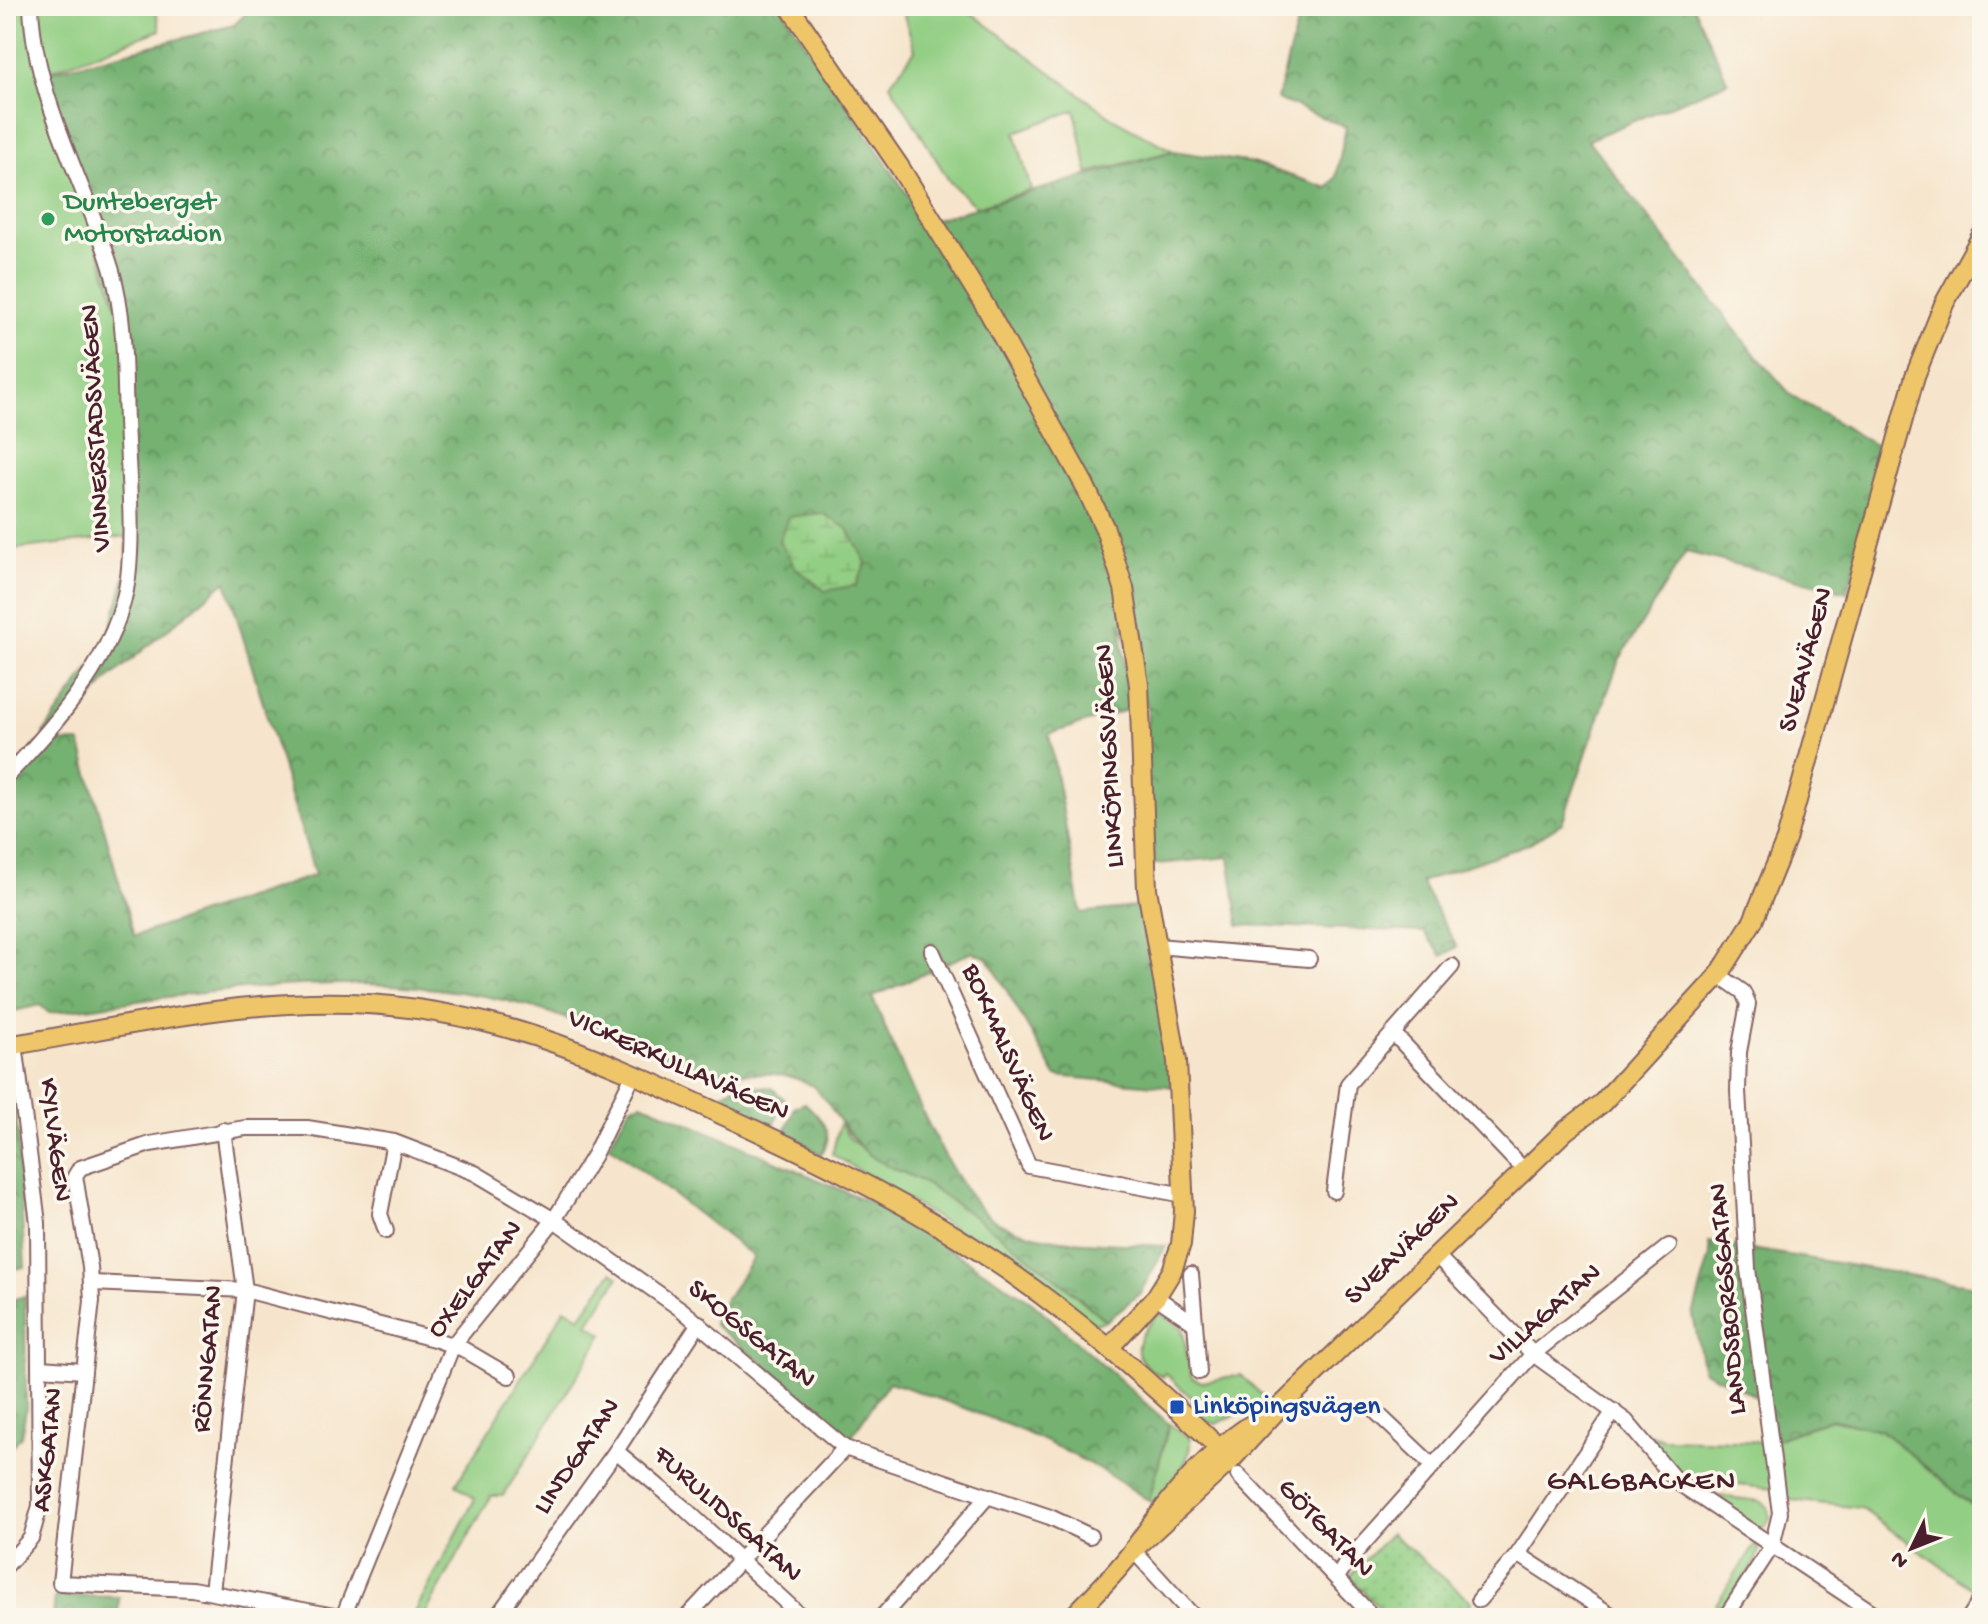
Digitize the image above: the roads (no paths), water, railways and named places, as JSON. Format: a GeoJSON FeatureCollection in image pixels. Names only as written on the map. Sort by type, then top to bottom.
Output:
{"type":"FeatureCollection","features":[{"type":"Feature","properties":{"kind":"main road","name":"LINKÖPINGSVÄGEN"},"geometry":{"type":"LineString","coordinates":[[789,6],[933,220],[1053,426],[1105,529],[1124,588],[1136,653],[1147,889],[1177,1061],[1184,1195],[1179,1255],[1156,1297],[1109,1348]]}},
{"type":"Feature","properties":{"kind":"main road","name":"SVEAVÄGEN"},"geometry":{"type":"LineString","coordinates":[[1072,1618],[1133,1550],[1154,1518],[1229,1462],[1278,1409],[1565,1131],[1592,1113],[1719,975],[1753,921],[1782,852],[1915,376],[1944,304],[1982,235]]}},
{"type":"Feature","properties":{"kind":"main road","name":"VICKERKULLAVÄGEN"},"geometry":{"type":"LineString","coordinates":[[11,1045],[257,1007],[349,1003],[405,1007],[502,1024],[591,1054],[831,1166],[922,1215],[1015,1275],[1109,1348],[1229,1462]]}},
{"type":"Feature","properties":{"kind":"street","name":"VINNERSTADSVÄGEN"},"geometry":{"type":"LineString","coordinates":[[6,777],[43,735],[91,670],[119,614],[129,564],[124,371],[117,294],[108,259],[38,66],[31,6]]}},
{"type":"Feature","properties":{"kind":"street"},"geometry":{"type":"LineString","coordinates":[[1157,946],[1309,959]]}},
{"type":"Feature","properties":{"kind":"street","name":"BOKMALSVÄGEN"},"geometry":{"type":"LineString","coordinates":[[932,951],[1029,1166],[1184,1195]]}},
{"type":"Feature","properties":{"kind":"street"},"geometry":{"type":"LineString","coordinates":[[1334,1191],[1348,1084],[1452,966]]}},
{"type":"Feature","properties":{"kind":"street","name":"LANDSBORGSGATAN"},"geometry":{"type":"LineString","coordinates":[[1719,975],[1738,987],[1748,1004],[1739,1052],[1738,1091],[1748,1269],[1780,1513],[1772,1546],[1725,1618]]}},
{"type":"Feature","properties":{"kind":"street"},"geometry":{"type":"LineString","coordinates":[[1393,1033],[1525,1171]]}},
{"type":"Feature","properties":{"kind":"street","name":"KYLVÄGEN"},"geometry":{"type":"LineString","coordinates":[[6,1566],[25,1549],[38,1518],[40,1368],[38,1223],[11,1045]]}},
{"type":"Feature","properties":{"kind":"street","name":"OXELGATAN"},"geometry":{"type":"LineString","coordinates":[[344,1618],[453,1345],[554,1220],[594,1155],[634,1073]]}},
{"type":"Feature","properties":{"kind":"street","name":"SKOGSGATAN"},"geometry":{"type":"LineString","coordinates":[[77,1170],[150,1144],[223,1130],[307,1128],[394,1142],[475,1173],[554,1220],[699,1323],[845,1448],[1072,1525],[1090,1536]]}},
{"type":"Feature","properties":{"kind":"street","name":"RÖNNGATAN"},"geometry":{"type":"LineString","coordinates":[[212,1592],[245,1290],[223,1130]]}},
{"type":"Feature","properties":{"kind":"street"},"geometry":{"type":"LineString","coordinates":[[386,1231],[380,1214],[394,1142]]}},
{"type":"Feature","properties":{"kind":"street","name":"ASKGATAN"},"geometry":{"type":"LineString","coordinates":[[77,1170],[75,1176],[92,1283],[60,1583],[212,1592]]}},
{"type":"Feature","properties":{"kind":"street","name":"VILLAGATAN"},"geometry":{"type":"LineString","coordinates":[[1337,1578],[1346,1563],[1533,1354],[1669,1246]]}},
{"type":"Feature","properties":{"kind":"street"},"geometry":{"type":"LineString","coordinates":[[1437,1256],[1533,1354],[1614,1411],[1677,1482],[1881,1618]]}},
{"type":"Feature","properties":{"kind":"street"},"geometry":{"type":"LineString","coordinates":[[1191,1274],[1199,1372]]}},
{"type":"Feature","properties":{"kind":"street"},"geometry":{"type":"LineString","coordinates":[[92,1283],[245,1290],[453,1345],[509,1376]]}},
{"type":"Feature","properties":{"kind":"street"},"geometry":{"type":"LineString","coordinates":[[1156,1297],[1194,1323]]}},
{"type":"Feature","properties":{"kind":"street","name":"LINDGATAN"},"geometry":{"type":"LineString","coordinates":[[496,1618],[616,1451],[699,1323]]}},
{"type":"Feature","properties":{"kind":"street","name":"ASKGATAN"},"geometry":{"type":"LineString","coordinates":[[40,1368],[84,1371]]}},
{"type":"Feature","properties":{"kind":"street"},"geometry":{"type":"LineString","coordinates":[[1479,1600],[1518,1554],[1614,1411]]}},
{"type":"Feature","properties":{"kind":"street"},"geometry":{"type":"LineString","coordinates":[[1377,1413],[1432,1465]]}},
{"type":"Feature","properties":{"kind":"street"},"geometry":{"type":"LineString","coordinates":[[686,1618],[845,1448]]}},
{"type":"Feature","properties":{"kind":"street","name":"FURULIDSGATAN"},"geometry":{"type":"LineString","coordinates":[[616,1451],[803,1618]]}},
{"type":"Feature","properties":{"kind":"street","name":"GÖTGATAN"},"geometry":{"type":"LineString","coordinates":[[1229,1462],[1374,1618]]}},
{"type":"Feature","properties":{"kind":"street"},"geometry":{"type":"LineString","coordinates":[[881,1618],[988,1496]]}},
{"type":"Feature","properties":{"kind":"street"},"geometry":{"type":"LineString","coordinates":[[1133,1550],[1195,1618]]}},
{"type":"Feature","properties":{"kind":"street"},"geometry":{"type":"LineString","coordinates":[[1518,1554],[1616,1618]]}},
{"type":"Feature","properties":{"kind":"street"},"geometry":{"type":"LineString","coordinates":[[212,1592],[344,1618]]}},
{"type":"Feature","properties":{"kind":"street"},"geometry":{"type":"LineString","coordinates":[[1969,1618],[1982,1598]]}},
{"type":"Feature","properties":{"kind":"place","name":"Dunteberget Motorstadion"},"geometry":{"type":"Point","coordinates":[48,219]}},
{"type":"Feature","properties":{"kind":"place","name":"Linköpingsvägen"},"geometry":{"type":"Point","coordinates":[1177,1407]}},
{"type":"Feature","properties":{"kind":"district","name":"GALGBACKEN"},"geometry":{"type":"Point","coordinates":[1642,1483]}}]}
